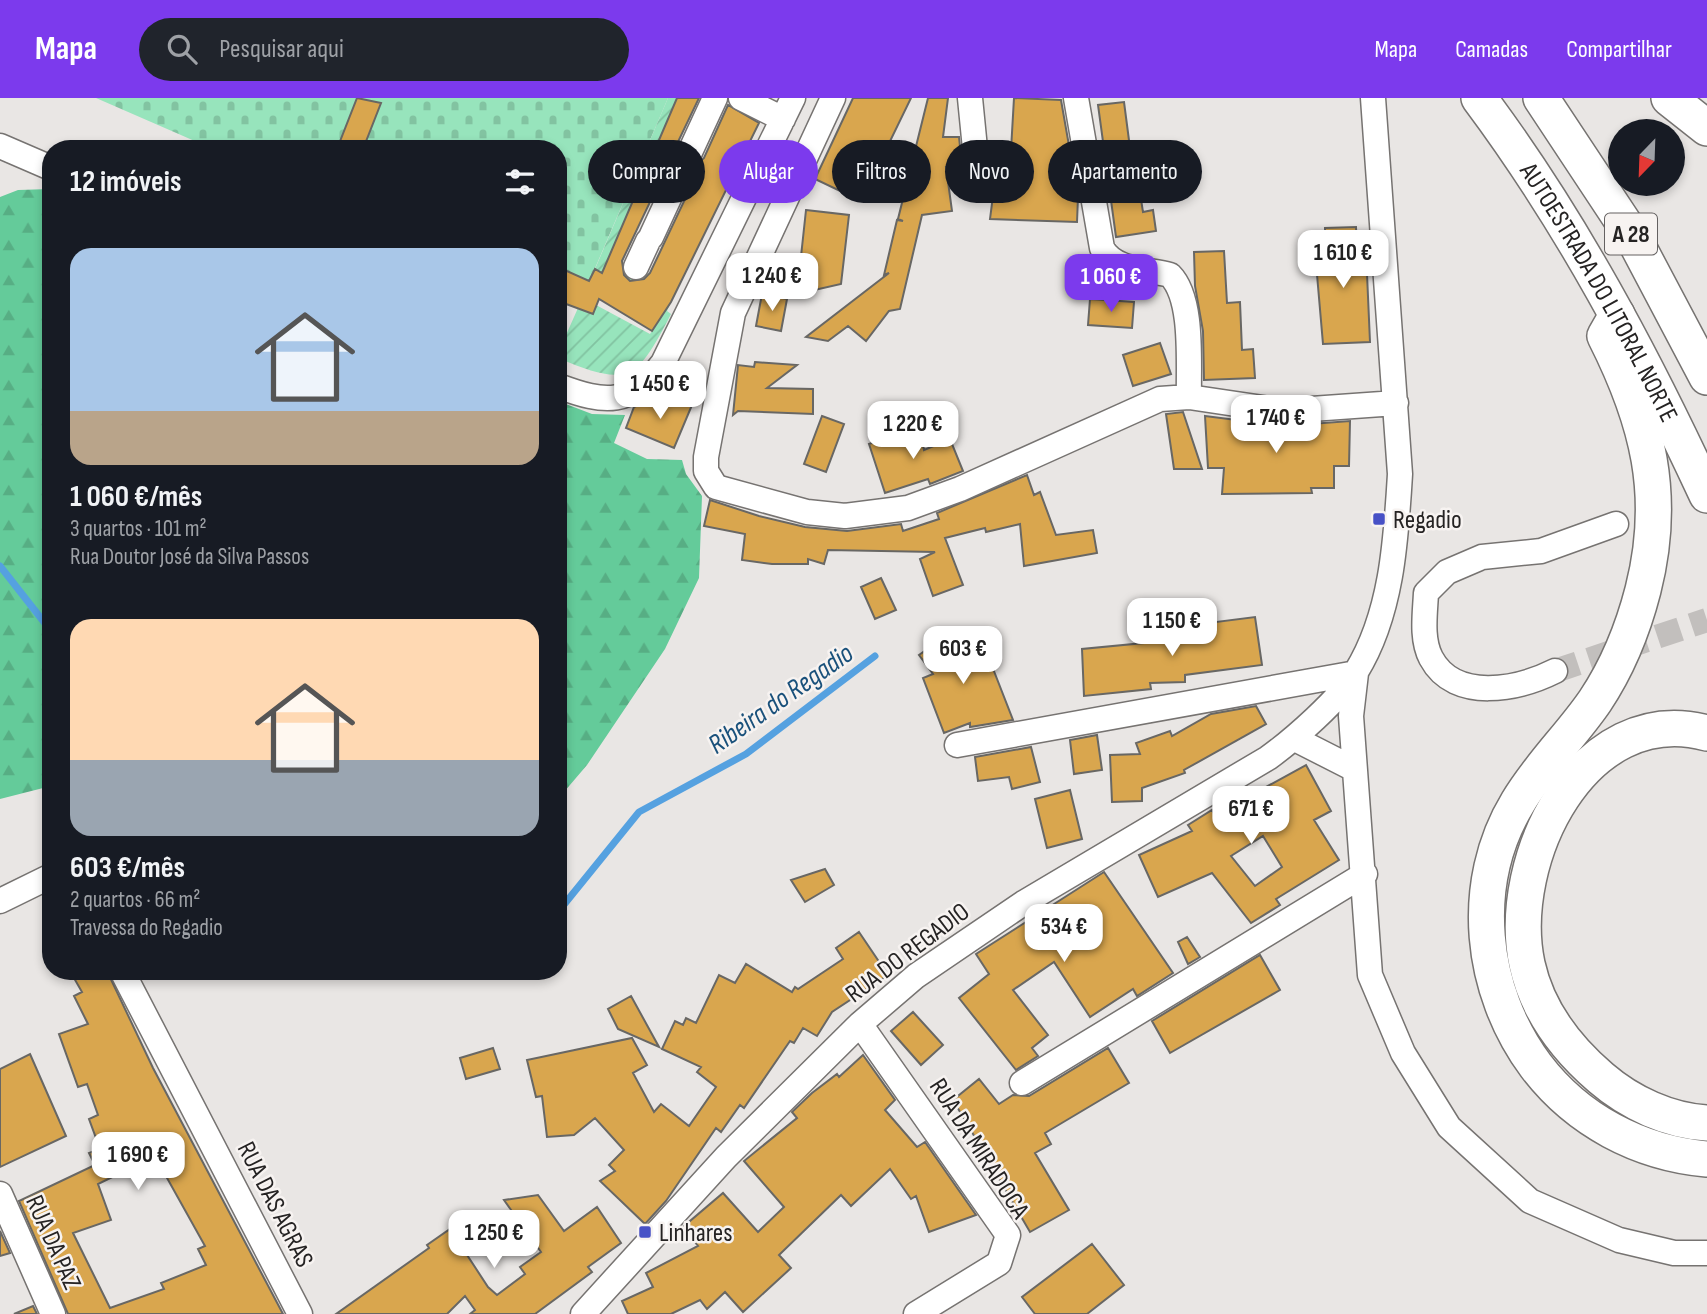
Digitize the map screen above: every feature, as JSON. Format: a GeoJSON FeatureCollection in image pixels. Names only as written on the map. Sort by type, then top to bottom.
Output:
{"type":"FeatureCollection","features":[{"type":"Feature","properties":{"kind":"highway","name":"AUTOESTRADA DO LITORAL NORTE"},"geometry":{"type":"LineString","coordinates":[[1479,98],[1573,238],[1617,315],[1707,495]]}},
{"type":"Feature","properties":{"kind":"highway","name":"AUTOESTRADA DO LITORAL NORTE"},"geometry":{"type":"LineString","coordinates":[[1541,98],[1633,237],[1707,377]]}},
{"type":"Feature","properties":{"kind":"highway"},"geometry":{"type":"LineString","coordinates":[[1669,98],[1707,128]]}},
{"type":"Feature","properties":{"kind":"highway"},"geometry":{"type":"LineString","coordinates":[[1617,315],[1605,336],[1638,408],[1653,478],[1655,513],[1644,586],[1629,634],[1606,683],[1532,780],[1510,817],[1491,873],[1487,916],[1488,952],[1506,1015],[1527,1054],[1558,1091],[1582,1112],[1622,1137],[1660,1151],[1707,1159]]}},
{"type":"Feature","properties":{"kind":"highway"},"geometry":{"type":"LineString","coordinates":[[1707,733],[1671,727],[1643,730],[1616,743],[1589,763],[1560,801],[1539,845],[1530,877],[1522,925],[1527,964],[1540,1002],[1560,1037],[1577,1056],[1611,1087],[1632,1100],[1677,1118],[1707,1123]]}},
{"type":"Feature","properties":{"kind":"street"},"geometry":{"type":"LineString","coordinates":[[636,268],[715,98]]}},
{"type":"Feature","properties":{"kind":"street"},"geometry":{"type":"LineString","coordinates":[[567,389],[593,399],[608,400],[640,388],[653,377],[663,363],[788,108],[741,98]]}},
{"type":"Feature","properties":{"kind":"street"},"geometry":{"type":"LineString","coordinates":[[834,98],[729,323],[706,457],[709,479],[716,488],[807,512],[845,516],[908,508],[960,489],[1160,399],[1189,397],[1283,411],[1396,402]]}},
{"type":"Feature","properties":{"kind":"street"},"geometry":{"type":"LineString","coordinates":[[970,98],[974,140]]}},
{"type":"Feature","properties":{"kind":"street"},"geometry":{"type":"LineString","coordinates":[[1076,98],[1102,248],[1107,258],[1118,264],[1170,275],[1180,290],[1187,326],[1189,397]]}},
{"type":"Feature","properties":{"kind":"street","name":"RUA DO REGADIO"},"geometry":{"type":"LineString","coordinates":[[583,1314],[726,1157],[860,1024],[916,976],[1025,902],[1295,739],[1356,673],[1380,616],[1397,530],[1400,474],[1373,98]]}},
{"type":"Feature","properties":{"kind":"street"},"geometry":{"type":"LineString","coordinates":[[0,146],[42,164]]}},
{"type":"Feature","properties":{"kind":"street"},"geometry":{"type":"LineString","coordinates":[[1555,671],[1538,679],[1503,688],[1478,689],[1451,678],[1432,659],[1424,631],[1426,593],[1447,572],[1482,556],[1541,551],[1616,524]]}},
{"type":"Feature","properties":{"kind":"street"},"geometry":{"type":"LineString","coordinates":[[957,745],[1356,673],[1351,716],[1370,975],[1404,1053],[1449,1127],[1530,1201],[1619,1240],[1674,1253],[1707,1253]]}},
{"type":"Feature","properties":{"kind":"street"},"geometry":{"type":"LineString","coordinates":[[1295,739],[1354,769]]}},
{"type":"Feature","properties":{"kind":"street"},"geometry":{"type":"LineString","coordinates":[[1022,1083],[1364,874]]}},
{"type":"Feature","properties":{"kind":"street"},"geometry":{"type":"LineString","coordinates":[[0,901],[42,880]]}},
{"type":"Feature","properties":{"kind":"street","name":"RUA DAS AGRAS"},"geometry":{"type":"LineString","coordinates":[[127,980],[300,1314]]}},
{"type":"Feature","properties":{"kind":"street","name":"RUA DA MIRADOCA"},"geometry":{"type":"LineString","coordinates":[[860,1024],[1008,1235],[999,1263],[916,1314]]}},
{"type":"Feature","properties":{"kind":"street","name":"RUA DA PAZ"},"geometry":{"type":"LineString","coordinates":[[0,1194],[53,1314]]}},
{"type":"Feature","properties":{"kind":"green space"},"geometry":{"type":"Polygon","coordinates":[[[96,98],[668,98],[650,140],[588,140],[588,203],[623,203],[578,308],[567,304],[567,140],[192,140],[96,98]]]}},
{"type":"Feature","properties":{"kind":"green space"},"geometry":{"type":"Polygon","coordinates":[[[668,98],[677,98],[659,140],[650,140],[668,98]]]}},
{"type":"Feature","properties":{"kind":"green space"},"geometry":{"type":"Polygon","coordinates":[[[42,189],[42,788],[0,799],[0,197],[18,190],[42,189]]]}},
{"type":"Feature","properties":{"kind":"green space"},"geometry":{"type":"Polygon","coordinates":[[[623,203],[632,203],[606,264],[671,302],[667,311],[671,314],[649,353],[639,365],[628,372],[616,375],[601,373],[567,361],[567,333],[578,308],[596,305],[650,334],[665,311],[595,269],[623,203]]]}},
{"type":"Feature","properties":{"kind":"green space"},"geometry":{"type":"Polygon","coordinates":[[[567,404],[592,414],[625,415],[614,443],[647,459],[682,460],[686,474],[702,496],[699,578],[665,649],[587,765],[567,788],[567,404]]]}},
{"type":"Feature","properties":{"kind":"building"},"geometry":{"type":"Polygon","coordinates":[[[357,98],[381,103],[367,140],[341,140],[357,98]]]}},
{"type":"Feature","properties":{"kind":"building"},"geometry":{"type":"Polygon","coordinates":[[[677,98],[699,98],[679,140],[659,140],[677,98]]]}},
{"type":"Feature","properties":{"kind":"building"},"geometry":{"type":"Polygon","coordinates":[[[853,98],[911,98],[891,140],[833,140],[853,98]]]}},
{"type":"Feature","properties":{"kind":"building"},"geometry":{"type":"Polygon","coordinates":[[[928,98],[948,98],[943,137],[959,137],[959,140],[945,140],[945,203],[951,203],[952,211],[922,215],[900,309],[889,311],[866,341],[848,326],[828,341],[806,337],[889,273],[884,275],[897,220],[903,221],[898,219],[902,203],[931,203],[931,140],[918,140],[928,98]]]}},
{"type":"Feature","properties":{"kind":"building"},"geometry":{"type":"Polygon","coordinates":[[[1014,98],[1061,100],[1068,140],[1048,140],[1048,203],[1078,203],[1077,222],[990,219],[992,203],[1034,203],[1034,140],[1012,140],[1014,98]]]}},
{"type":"Feature","properties":{"kind":"building"},"geometry":{"type":"Polygon","coordinates":[[[1124,102],[1129,140],[1103,140],[1098,105],[1124,102]]]}},
{"type":"Feature","properties":{"kind":"building"},"geometry":{"type":"Polygon","coordinates":[[[728,105],[759,123],[751,140],[719,140],[720,203],[671,302],[652,331],[599,299],[593,314],[567,304],[567,271],[589,281],[595,269],[602,273],[632,203],[650,203],[622,261],[624,275],[630,281],[644,279],[650,273],[683,203],[705,203],[705,156],[728,105]]]}},
{"type":"Feature","properties":{"kind":"building"},"geometry":{"type":"Polygon","coordinates":[[[832,143],[832,187],[818,180],[818,173],[832,143]]]}},
{"type":"Feature","properties":{"kind":"building"},"geometry":{"type":"Polygon","coordinates":[[[1111,203],[1142,203],[1143,212],[1153,210],[1156,231],[1116,237],[1111,203]]]}},
{"type":"Feature","properties":{"kind":"building"},"geometry":{"type":"Polygon","coordinates":[[[806,210],[849,215],[841,284],[788,296],[785,278],[799,275],[806,210]]]}},
{"type":"Feature","properties":{"kind":"building"},"geometry":{"type":"Polygon","coordinates":[[[1356,227],[1358,274],[1367,274],[1370,342],[1323,344],[1316,263],[1326,262],[1325,228],[1356,227]]]}},
{"type":"Feature","properties":{"kind":"building"},"geometry":{"type":"Polygon","coordinates":[[[1224,251],[1227,303],[1240,302],[1242,350],[1253,349],[1255,378],[1204,380],[1203,331],[1195,286],[1194,252],[1224,251]]]}},
{"type":"Feature","properties":{"kind":"building"},"geometry":{"type":"Polygon","coordinates":[[[1090,267],[1093,285],[1074,288],[1071,271],[1090,267]]]}},
{"type":"Feature","properties":{"kind":"building"},"geometry":{"type":"Polygon","coordinates":[[[762,294],[787,299],[781,331],[756,326],[762,294]]]}},
{"type":"Feature","properties":{"kind":"building"},"geometry":{"type":"Polygon","coordinates":[[[1090,299],[1134,302],[1132,328],[1088,325],[1090,299]]]}},
{"type":"Feature","properties":{"kind":"building"},"geometry":{"type":"Polygon","coordinates":[[[1160,343],[1171,374],[1133,386],[1123,355],[1160,343]]]}},
{"type":"Feature","properties":{"kind":"building"},"geometry":{"type":"Polygon","coordinates":[[[755,362],[797,365],[767,388],[813,389],[813,414],[738,411],[733,415],[738,365],[754,367],[755,362]]]}},
{"type":"Feature","properties":{"kind":"building"},"geometry":{"type":"Polygon","coordinates":[[[669,396],[692,405],[674,448],[626,428],[634,407],[646,401],[664,408],[669,396]]]}},
{"type":"Feature","properties":{"kind":"building"},"geometry":{"type":"Polygon","coordinates":[[[1183,412],[1202,469],[1174,469],[1166,414],[1183,412]]]}},
{"type":"Feature","properties":{"kind":"building"},"geometry":{"type":"Polygon","coordinates":[[[822,416],[844,424],[826,472],[804,464],[822,416]]]}},
{"type":"Feature","properties":{"kind":"building"},"geometry":{"type":"Polygon","coordinates":[[[1205,416],[1284,426],[1350,421],[1349,466],[1334,466],[1334,488],[1311,488],[1312,493],[1222,494],[1224,468],[1208,468],[1205,416]]]}},
{"type":"Feature","properties":{"kind":"building"},"geometry":{"type":"Polygon","coordinates":[[[919,428],[924,450],[950,439],[963,471],[930,484],[928,479],[885,493],[869,444],[919,428]]]}},
{"type":"Feature","properties":{"kind":"building"},"geometry":{"type":"Polygon","coordinates":[[[1027,475],[1034,495],[1040,492],[1056,535],[1093,530],[1097,553],[1024,566],[1020,524],[986,532],[985,528],[945,538],[963,585],[933,596],[920,559],[935,552],[828,550],[824,564],[808,559],[808,564],[772,564],[742,560],[745,534],[704,526],[710,500],[805,527],[847,531],[901,524],[903,531],[939,519],[937,513],[1027,475]]]}},
{"type":"Feature","properties":{"kind":"building"},"geometry":{"type":"Polygon","coordinates":[[[881,578],[896,610],[875,619],[861,587],[881,578]]]}},
{"type":"Feature","properties":{"kind":"building"},"geometry":{"type":"Polygon","coordinates":[[[1255,617],[1262,665],[1185,675],[1185,682],[1150,683],[1151,689],[1084,696],[1082,649],[1154,642],[1154,637],[1194,636],[1192,625],[1255,617]]]}},
{"type":"Feature","properties":{"kind":"building"},"geometry":{"type":"Polygon","coordinates":[[[955,630],[980,665],[990,661],[1013,720],[970,727],[970,723],[944,733],[923,678],[933,674],[919,655],[955,630]]]}},
{"type":"Feature","properties":{"kind":"building"},"geometry":{"type":"Polygon","coordinates":[[[1256,706],[1266,724],[1184,770],[1185,773],[1142,788],[1142,801],[1112,802],[1110,755],[1140,754],[1136,743],[1170,731],[1172,736],[1211,714],[1256,706]]]}},
{"type":"Feature","properties":{"kind":"building"},"geometry":{"type":"Polygon","coordinates":[[[1097,735],[1102,770],[1074,774],[1070,740],[1097,735]]]}},
{"type":"Feature","properties":{"kind":"building"},"geometry":{"type":"Polygon","coordinates":[[[1031,747],[1040,782],[1012,789],[1009,777],[978,781],[975,757],[1031,747]]]}},
{"type":"Feature","properties":{"kind":"building"},"geometry":{"type":"Polygon","coordinates":[[[1306,765],[1331,811],[1314,820],[1339,860],[1276,899],[1280,905],[1251,923],[1212,873],[1158,897],[1139,855],[1192,831],[1188,825],[1212,810],[1215,815],[1306,765]],[[1263,836],[1231,856],[1255,886],[1282,867],[1263,836]]]}},
{"type":"Feature","properties":{"kind":"building"},"geometry":{"type":"Polygon","coordinates":[[[1070,790],[1082,839],[1047,848],[1035,799],[1070,790]]]}},
{"type":"Feature","properties":{"kind":"building"},"geometry":{"type":"Polygon","coordinates":[[[825,869],[834,885],[805,902],[791,880],[825,869]]]}},
{"type":"Feature","properties":{"kind":"building"},"geometry":{"type":"Polygon","coordinates":[[[1104,872],[1173,973],[1137,996],[1133,989],[1090,1017],[1054,962],[1013,990],[1048,1035],[1032,1048],[1038,1056],[1016,1070],[959,998],[989,974],[976,954],[1104,872]]]}},
{"type":"Feature","properties":{"kind":"building"},"geometry":{"type":"Polygon","coordinates":[[[859,932],[888,975],[832,1012],[817,1036],[803,1028],[794,1043],[790,1041],[744,1108],[740,1105],[721,1132],[716,1128],[666,1201],[645,1224],[600,1181],[615,1171],[609,1165],[624,1150],[595,1118],[574,1135],[547,1137],[542,1096],[536,1097],[527,1060],[632,1038],[647,1065],[633,1073],[654,1112],[661,1104],[689,1126],[716,1087],[697,1072],[701,1067],[662,1049],[675,1021],[683,1025],[686,1018],[696,1023],[719,975],[735,983],[746,964],[792,992],[795,987],[798,989],[843,959],[836,948],[859,932]]]}},
{"type":"Feature","properties":{"kind":"building"},"geometry":{"type":"Polygon","coordinates":[[[1187,937],[1200,957],[1188,964],[1178,942],[1187,937]]]}},
{"type":"Feature","properties":{"kind":"building"},"geometry":{"type":"Polygon","coordinates":[[[1260,955],[1280,990],[1170,1053],[1152,1021],[1260,955]]]}},
{"type":"Feature","properties":{"kind":"building"},"geometry":{"type":"Polygon","coordinates":[[[75,980],[111,980],[153,1068],[283,1314],[68,1314],[19,1201],[95,1165],[89,1153],[100,1149],[89,1119],[98,1115],[87,1084],[78,1087],[59,1034],[88,1024],[74,996],[82,992],[75,980]],[[157,1160],[147,1165],[145,1161],[98,1184],[111,1220],[73,1233],[110,1308],[164,1289],[161,1283],[206,1265],[198,1249],[205,1246],[157,1160]]]}},
{"type":"Feature","properties":{"kind":"building"},"geometry":{"type":"Polygon","coordinates":[[[631,996],[659,1047],[618,1029],[608,1009],[631,996]]]}},
{"type":"Feature","properties":{"kind":"building"},"geometry":{"type":"Polygon","coordinates":[[[913,1012],[943,1045],[921,1065],[891,1031],[913,1012]]]}},
{"type":"Feature","properties":{"kind":"building"},"geometry":{"type":"Polygon","coordinates":[[[493,1048],[500,1069],[466,1079],[460,1058],[493,1048]]]}},
{"type":"Feature","properties":{"kind":"building"},"geometry":{"type":"Polygon","coordinates":[[[1108,1048],[1129,1083],[1045,1133],[1051,1144],[1035,1153],[1069,1210],[1030,1232],[994,1170],[997,1168],[983,1151],[953,1100],[979,1079],[999,1104],[1013,1095],[1029,1096],[1108,1048]]]}},
{"type":"Feature","properties":{"kind":"building"},"geometry":{"type":"Polygon","coordinates":[[[30,1054],[66,1136],[0,1167],[0,1069],[30,1054]]]}},
{"type":"Feature","properties":{"kind":"building"},"geometry":{"type":"Polygon","coordinates":[[[863,1055],[895,1100],[885,1110],[917,1147],[925,1142],[976,1215],[929,1232],[916,1196],[911,1199],[890,1169],[851,1206],[841,1195],[779,1255],[791,1268],[743,1312],[725,1292],[707,1309],[700,1300],[671,1314],[628,1314],[622,1301],[653,1287],[646,1273],[698,1246],[683,1227],[723,1193],[758,1232],[784,1207],[744,1161],[797,1118],[792,1112],[812,1093],[837,1074],[839,1077],[863,1055]]]}},
{"type":"Feature","properties":{"kind":"building"},"geometry":{"type":"Polygon","coordinates":[[[538,1195],[564,1231],[597,1207],[621,1243],[588,1267],[592,1272],[535,1314],[470,1314],[475,1310],[465,1296],[447,1314],[336,1314],[429,1248],[427,1245],[450,1229],[488,1287],[497,1295],[525,1274],[520,1267],[541,1252],[504,1200],[538,1195]]]}},
{"type":"Feature","properties":{"kind":"building"},"geometry":{"type":"Polygon","coordinates":[[[0,1231],[10,1253],[0,1256],[0,1231]]]}},
{"type":"Feature","properties":{"kind":"building"},"geometry":{"type":"Polygon","coordinates":[[[1092,1244],[1124,1285],[1087,1314],[1035,1314],[1022,1297],[1092,1244]]]}},
{"type":"Feature","properties":{"kind":"building"},"geometry":{"type":"Polygon","coordinates":[[[33,1306],[37,1314],[14,1314],[33,1306]]]}},
{"type":"Feature","properties":{"kind":"waterway","name":"Ribeira do Regadio"},"geometry":{"type":"LineString","coordinates":[[0,566],[42,620]]}},
{"type":"Feature","properties":{"kind":"waterway","name":"Ribeira do Regadio"},"geometry":{"type":"LineString","coordinates":[[567,901],[639,812],[746,754],[875,656]]}},
{"type":"Feature","properties":{"kind":"tunnel"},"geometry":{"type":"LineString","coordinates":[[1555,671],[1707,620]]}},
{"type":"Feature","properties":{"kind":"place","name":"Regadio"},"geometry":{"type":"Point","coordinates":[1379,519]}},
{"type":"Feature","properties":{"kind":"place","name":"Linhares"},"geometry":{"type":"Point","coordinates":[645,1232]}}]}
